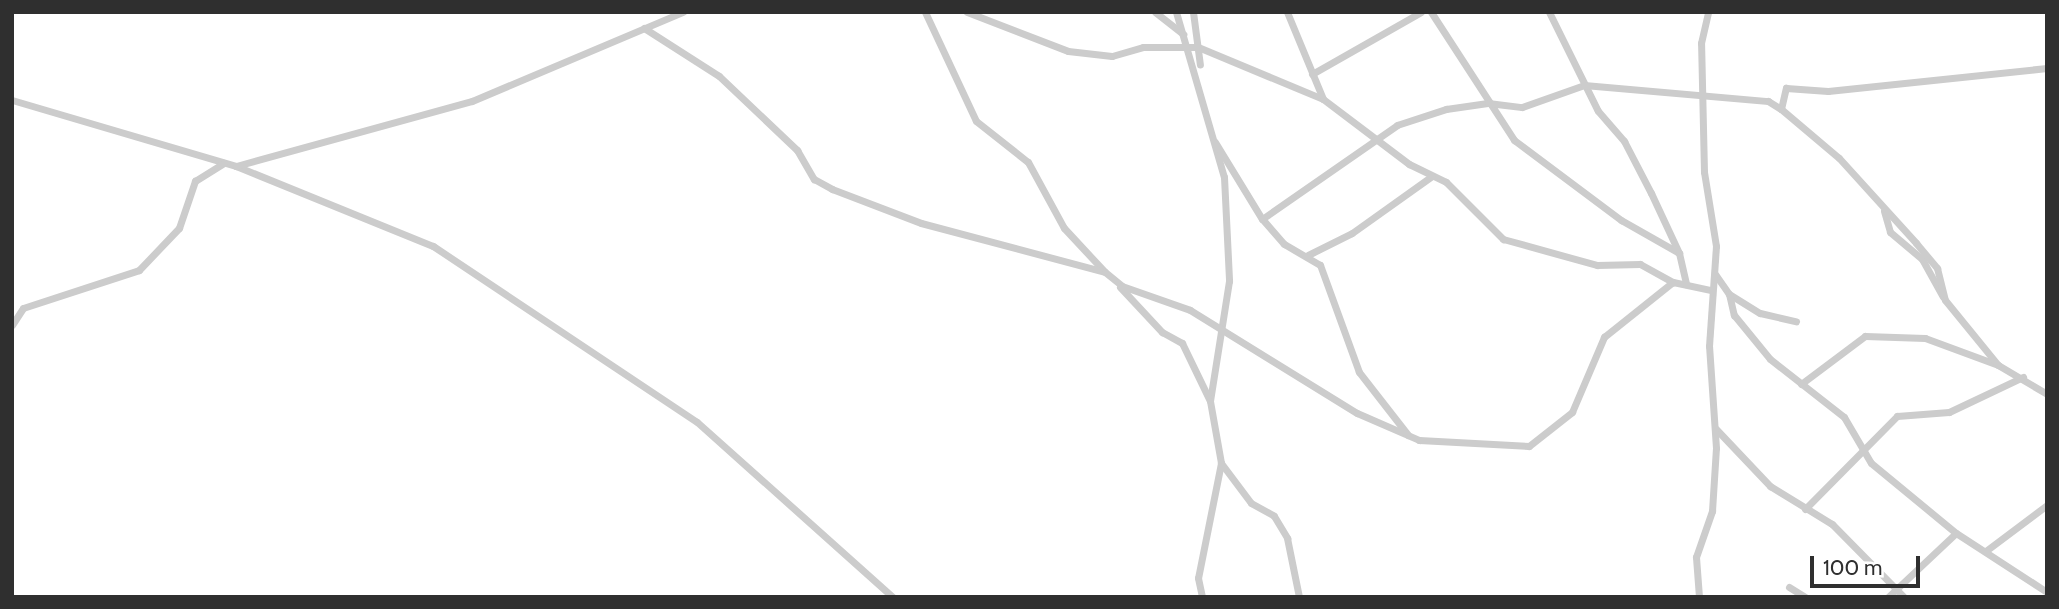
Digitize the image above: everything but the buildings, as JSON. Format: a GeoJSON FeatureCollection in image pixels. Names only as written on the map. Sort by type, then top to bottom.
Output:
{"type":"FeatureCollection","features":[{"type":"Feature","properties":{"kind":"street"},"geometry":{"type":"LineString","coordinates":[[236,166],[472,101],[683,12]]}},
{"type":"Feature","properties":{"kind":"street"},"geometry":{"type":"LineString","coordinates":[[925,12],[976,121],[1028,162],[1064,228],[1162,332],[1182,343],[1210,401]]}},
{"type":"Feature","properties":{"kind":"street"},"geometry":{"type":"LineString","coordinates":[[967,12],[1068,51],[1112,57],[1143,47],[1198,47],[1323,99],[1432,176],[1503,239],[1597,265],[1640,264],[1673,282],[1712,290]]}},
{"type":"Feature","properties":{"kind":"street"},"geometry":{"type":"LineString","coordinates":[[1155,12],[1182,34]]}},
{"type":"Feature","properties":{"kind":"street"},"geometry":{"type":"LineString","coordinates":[[1177,12],[1198,80],[1224,188],[1225,331],[1215,349],[1210,401],[1221,463],[1198,578],[1202,597]]}},
{"type":"Feature","properties":{"kind":"street"},"geometry":{"type":"LineString","coordinates":[[1193,12],[1198,47],[1198,80]]}},
{"type":"Feature","properties":{"kind":"street"},"geometry":{"type":"LineString","coordinates":[[1287,12],[1323,99]]}},
{"type":"Feature","properties":{"kind":"street"},"geometry":{"type":"LineString","coordinates":[[1311,74],[1421,12]]}},
{"type":"Feature","properties":{"kind":"street"},"geometry":{"type":"LineString","coordinates":[[1431,12],[1514,140],[1621,220],[1679,253]]}},
{"type":"Feature","properties":{"kind":"street"},"geometry":{"type":"LineString","coordinates":[[1549,12],[1584,85],[1624,141],[1679,253],[1686,284]]}},
{"type":"Feature","properties":{"kind":"street"},"geometry":{"type":"LineString","coordinates":[[1699,597],[1696,557],[1712,510],[1716,428],[1712,290],[1714,274],[1701,43],[1708,12]]}},
{"type":"Feature","properties":{"kind":"street"},"geometry":{"type":"LineString","coordinates":[[644,28],[719,76],[797,149],[814,179],[832,189],[973,239],[1105,272],[1225,331],[1357,413],[1409,437],[1511,449],[1529,446],[1572,412],[1604,337],[1673,282]]}},
{"type":"Feature","properties":{"kind":"street"},"geometry":{"type":"LineString","coordinates":[[1781,109],[1786,88],[1828,91],[2047,68]]}},
{"type":"Feature","properties":{"kind":"street"},"geometry":{"type":"LineString","coordinates":[[1262,219],[1377,138],[1423,115],[1488,103],[1522,107],[1584,85],[1768,102],[1781,109],[1839,158],[1937,268],[1945,300],[1998,365]]}},
{"type":"Feature","properties":{"kind":"street"},"geometry":{"type":"LineString","coordinates":[[12,100],[236,166],[433,246],[635,376],[697,422],[893,597]]}},
{"type":"Feature","properties":{"kind":"street"},"geometry":{"type":"LineString","coordinates":[[1212,139],[1262,219],[1284,244],[1308,256],[1334,292],[1359,372],[1409,437]]}},
{"type":"Feature","properties":{"kind":"street"},"geometry":{"type":"LineString","coordinates":[[12,325],[23,308],[139,270],[179,228],[195,181],[224,163]]}},
{"type":"Feature","properties":{"kind":"street"},"geometry":{"type":"LineString","coordinates":[[1308,256],[1352,233],[1432,176]]}},
{"type":"Feature","properties":{"kind":"street"},"geometry":{"type":"LineString","coordinates":[[1714,274],[1729,294],[1760,313],[1796,321]]}},
{"type":"Feature","properties":{"kind":"street"},"geometry":{"type":"LineString","coordinates":[[1729,294],[1734,315],[1786,377],[1801,384],[1844,418],[1863,452],[1956,533],[1987,550],[2047,592],[2042,597]]}},
{"type":"Feature","properties":{"kind":"street"},"geometry":{"type":"LineString","coordinates":[[1801,384],[1865,336],[1925,338],[1998,365],[2023,377],[2047,394]]}},
{"type":"Feature","properties":{"kind":"street"},"geometry":{"type":"LineString","coordinates":[[1805,509],[1897,416],[1949,412],[2023,377]]}},
{"type":"Feature","properties":{"kind":"street"},"geometry":{"type":"LineString","coordinates":[[1716,428],[1770,486],[1832,524],[1904,597]]}},
{"type":"Feature","properties":{"kind":"street"},"geometry":{"type":"LineString","coordinates":[[1221,463],[1251,503],[1280,527],[1299,597]]}},
{"type":"Feature","properties":{"kind":"street"},"geometry":{"type":"LineString","coordinates":[[1987,550],[2045,510]]}},
{"type":"Feature","properties":{"kind":"street"},"geometry":{"type":"LineString","coordinates":[[1888,597],[1956,533]]}},
{"type":"Feature","properties":{"kind":"street"},"geometry":{"type":"LineString","coordinates":[[1789,587],[1805,597]]}}]}
